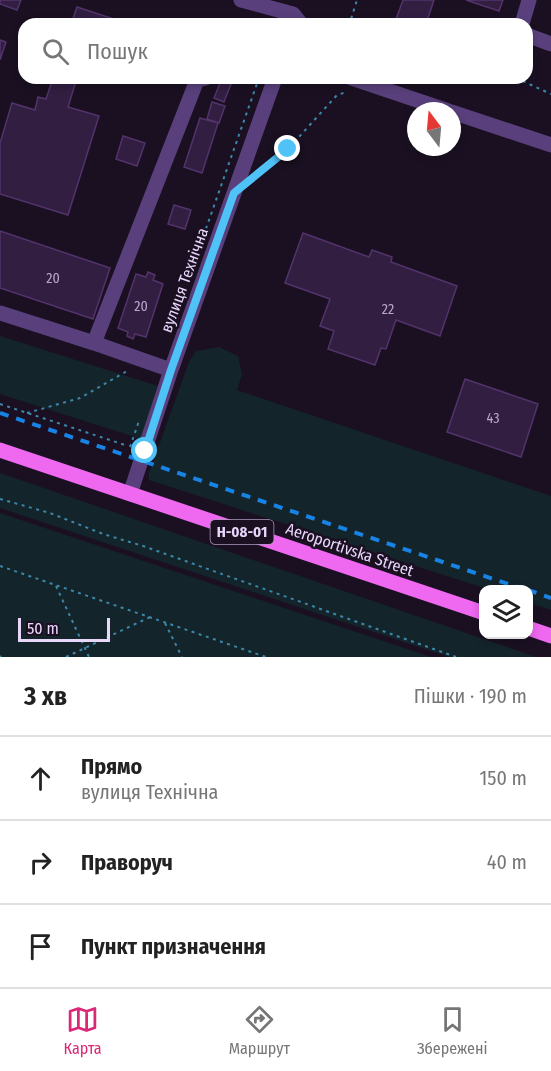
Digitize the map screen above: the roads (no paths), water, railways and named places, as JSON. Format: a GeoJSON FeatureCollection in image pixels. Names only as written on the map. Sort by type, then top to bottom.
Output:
{"type":"FeatureCollection","features":[{"type":"Feature","properties":{"kind":"main road","name":"Aeroportivska Street"},"geometry":{"type":"LineString","coordinates":[[0,450],[479,612]]}},
{"type":"Feature","properties":{"kind":"main road"},"geometry":{"type":"LineString","coordinates":[[533,630],[551,636]]}},
{"type":"Feature","properties":{"kind":"street"},"geometry":{"type":"LineString","coordinates":[[241,0],[296,16]]}},
{"type":"Feature","properties":{"kind":"street"},"geometry":{"type":"LineString","coordinates":[[524,18],[529,0]]}},
{"type":"Feature","properties":{"kind":"street"},"geometry":{"type":"LineString","coordinates":[[533,37],[551,44]]}},
{"type":"Feature","properties":{"kind":"street"},"geometry":{"type":"LineString","coordinates":[[94,343],[195,84]]}},
{"type":"Feature","properties":{"kind":"street","name":"вулиця Технічна"},"geometry":{"type":"LineString","coordinates":[[130,494],[171,370],[273,84]]}},
{"type":"Feature","properties":{"kind":"street"},"geometry":{"type":"LineString","coordinates":[[349,85],[416,102]]}},
{"type":"Feature","properties":{"kind":"street"},"geometry":{"type":"LineString","coordinates":[[461,114],[550,143]]}},
{"type":"Feature","properties":{"kind":"street"},"geometry":{"type":"LineString","coordinates":[[0,313],[171,370]]}},
{"type":"Feature","properties":{"kind":"railway"},"geometry":{"type":"LineString","coordinates":[[0,413],[511,585]]}},
{"type":"Feature","properties":{"kind":"railway"},"geometry":{"type":"LineString","coordinates":[[533,592],[551,598]]}}]}
